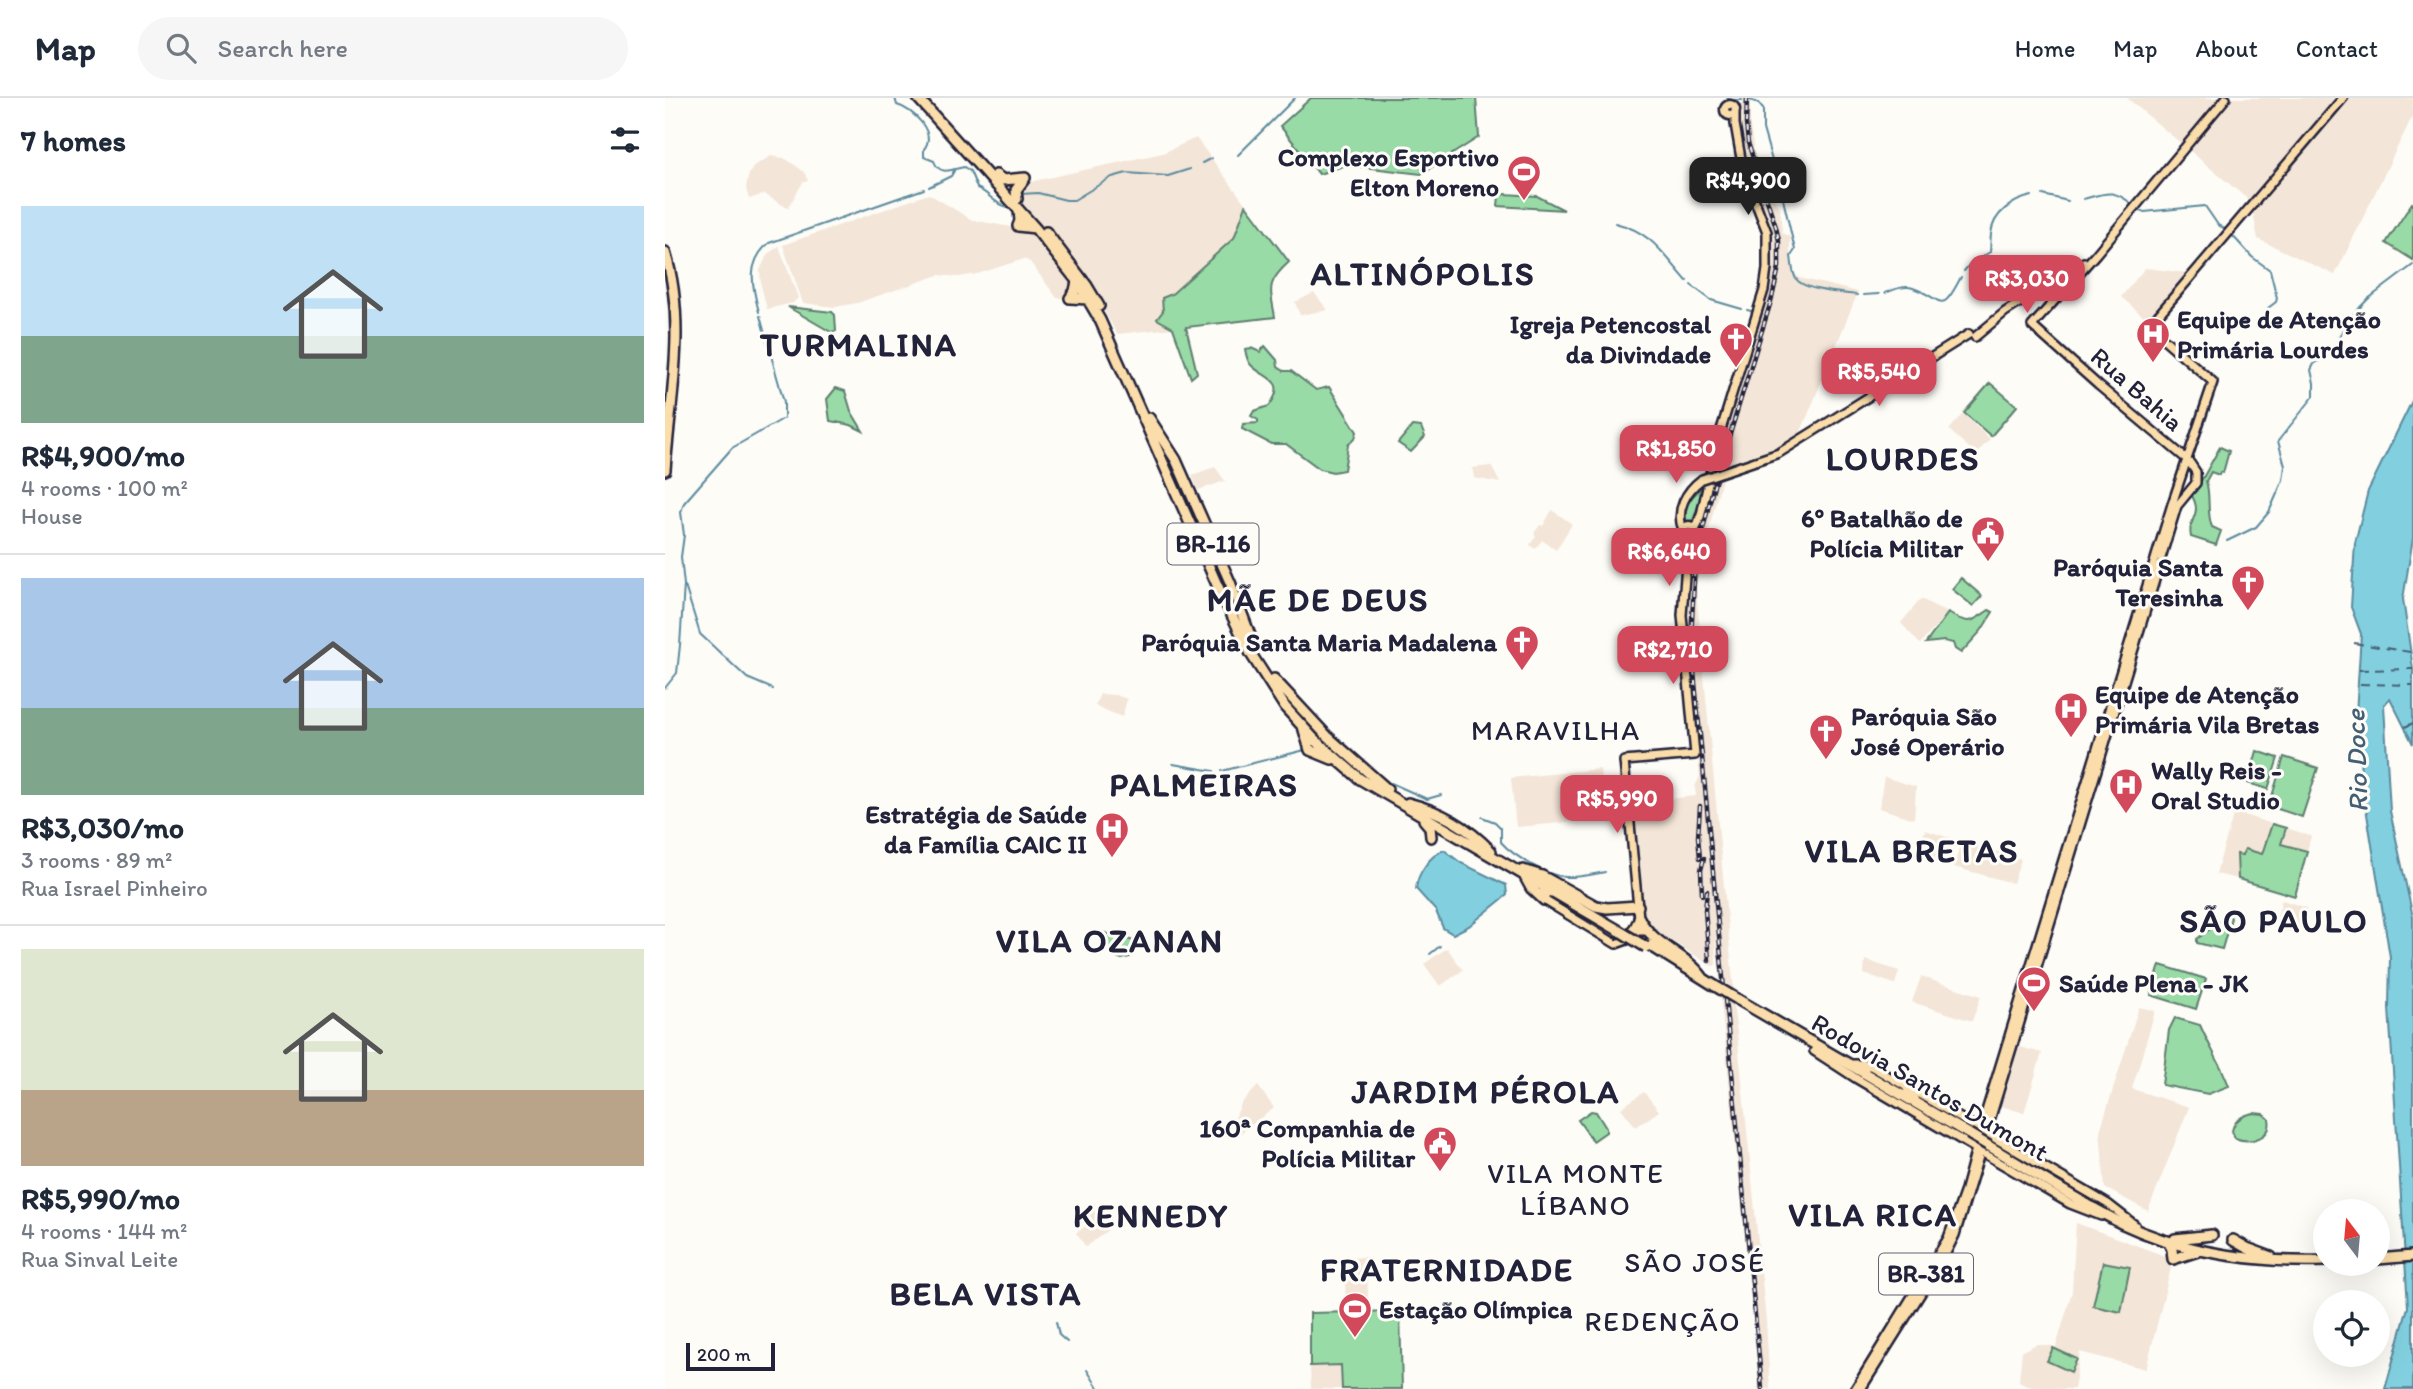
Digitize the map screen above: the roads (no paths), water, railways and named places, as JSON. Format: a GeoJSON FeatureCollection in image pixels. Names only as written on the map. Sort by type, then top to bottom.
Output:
{"type":"FeatureCollection","features":[{"type":"Feature","properties":{"kind":"highway","name":"BR-116"},"geometry":{"type":"LineString","coordinates":[[918,98],[1019,210],[1018,226],[1036,229],[1077,281],[1100,320],[1251,654],[1285,707],[1304,728],[1310,750],[1353,767]]}},
{"type":"Feature","properties":{"kind":"highway","name":"BR-116"},"geometry":{"type":"LineString","coordinates":[[925,98],[1062,250],[1087,286],[1147,413],[1178,461],[1223,564],[1251,642],[1275,680],[1353,767]]}},
{"type":"Feature","properties":{"kind":"highway"},"geometry":{"type":"LineString","coordinates":[[996,175],[1003,180],[1025,178],[1016,190],[1017,200]]}},
{"type":"Feature","properties":{"kind":"highway"},"geometry":{"type":"LineString","coordinates":[[665,252],[673,277],[677,328],[665,470]]}},
{"type":"Feature","properties":{"kind":"highway"},"geometry":{"type":"LineString","coordinates":[[1077,281],[1070,298],[1088,299]]}},
{"type":"Feature","properties":{"kind":"highway"},"geometry":{"type":"LineString","coordinates":[[1087,286],[1104,302]]}},
{"type":"Feature","properties":{"kind":"highway"},"geometry":{"type":"LineString","coordinates":[[1165,465],[1167,460],[1178,461]]}},
{"type":"Feature","properties":{"kind":"highway"},"geometry":{"type":"LineString","coordinates":[[1219,587],[1230,582]]}},
{"type":"Feature","properties":{"kind":"highway"},"geometry":{"type":"LineString","coordinates":[[1295,718],[1298,711],[1304,711]]}},
{"type":"Feature","properties":{"kind":"highway","name":"Rodovia Santos Dumont"},"geometry":{"type":"LineString","coordinates":[[1353,767],[1365,790],[1377,789],[1523,872],[1802,1040],[1849,1065],[1869,1068],[1896,1099]]}},
{"type":"Feature","properties":{"kind":"highway","name":"Rodovia Santos Dumont"},"geometry":{"type":"LineString","coordinates":[[1353,767],[1408,803],[1428,808],[1470,831],[1491,851],[1523,872]]}},
{"type":"Feature","properties":{"kind":"highway"},"geometry":{"type":"LineString","coordinates":[[1418,814],[1430,827],[1431,837]]}},
{"type":"Feature","properties":{"kind":"highway"},"geometry":{"type":"LineString","coordinates":[[1523,872],[1542,876],[1596,906],[1638,906]]}},
{"type":"Feature","properties":{"kind":"highway"},"geometry":{"type":"LineString","coordinates":[[1523,872],[1531,888],[1546,896]]}},
{"type":"Feature","properties":{"kind":"highway","name":"Rodovia Santos Dumont"},"geometry":{"type":"LineString","coordinates":[[1546,896],[1619,929]]}},
{"type":"Feature","properties":{"kind":"highway"},"geometry":{"type":"LineString","coordinates":[[1639,918],[1645,930],[1693,966],[1704,980]]}},
{"type":"Feature","properties":{"kind":"highway"},"geometry":{"type":"LineString","coordinates":[[1633,930],[1645,930]]}},
{"type":"Feature","properties":{"kind":"highway"},"geometry":{"type":"LineString","coordinates":[[1802,1040],[1814,1051]]}},
{"type":"Feature","properties":{"kind":"highway"},"geometry":{"type":"LineString","coordinates":[[1905,1085],[1914,1103]]}},
{"type":"Feature","properties":{"kind":"highway"},"geometry":{"type":"LineString","coordinates":[[1896,1099],[1914,1103]]}},
{"type":"Feature","properties":{"kind":"highway","name":"Rodovia Santos Dumont"},"geometry":{"type":"LineString","coordinates":[[1914,1103],[1969,1135],[1982,1149],[2132,1226],[2203,1251],[2253,1260],[2313,1261]]}},
{"type":"Feature","properties":{"kind":"highway"},"geometry":{"type":"LineString","coordinates":[[2203,1251],[2188,1259],[2173,1259],[2169,1254],[2172,1240],[2212,1234]]}},
{"type":"Feature","properties":{"kind":"highway","name":"Rodovia Santos Dumont"},"geometry":{"type":"LineString","coordinates":[[2172,1240],[2227,1253],[2279,1260]]}},
{"type":"Feature","properties":{"kind":"highway"},"geometry":{"type":"LineString","coordinates":[[2233,1240],[2279,1260]]}},
{"type":"Feature","properties":{"kind":"highway"},"geometry":{"type":"LineString","coordinates":[[2391,1258],[2413,1256]]}},
{"type":"Feature","properties":{"kind":"main road"},"geometry":{"type":"LineString","coordinates":[[1689,529],[1680,522],[1680,512],[1689,491],[1702,480],[1779,453],[1958,341],[1971,336],[2060,278],[2071,276],[2097,254],[2226,98]]}},
{"type":"Feature","properties":{"kind":"main road"},"geometry":{"type":"LineString","coordinates":[[1984,1132],[2182,472],[2213,382],[2149,326],[2339,99]]}},
{"type":"Feature","properties":{"kind":"main road"},"geometry":{"type":"LineString","coordinates":[[1546,896],[1616,944],[1627,940],[1639,918],[1624,761],[1695,755],[1682,615],[1689,529],[1701,515],[1716,446],[1761,300],[1767,269],[1766,227],[1743,170],[1731,106]]}},
{"type":"Feature","properties":{"kind":"main road","name":"Rua Bahia"},"geometry":{"type":"LineString","coordinates":[[1984,1132],[2057,903],[2177,506],[2193,489],[2197,475],[2187,460],[2032,326],[2071,276]]}},
{"type":"Feature","properties":{"kind":"main road"},"geometry":{"type":"LineString","coordinates":[[1814,1051],[1865,1084],[1982,1149]]}},
{"type":"Feature","properties":{"kind":"main road"},"geometry":{"type":"LineString","coordinates":[[1865,1084],[1869,1068],[1926,1092],[1984,1132],[2108,1205],[2132,1226]]}},
{"type":"Feature","properties":{"kind":"main road"},"geometry":{"type":"LineString","coordinates":[[1896,1099],[1905,1085]]}},
{"type":"Feature","properties":{"kind":"main road","name":"BR-381"},"geometry":{"type":"LineString","coordinates":[[1861,1389],[1955,1235],[1982,1149],[1984,1132]]}},
{"type":"Feature","properties":{"kind":"main road","name":"BR-381"},"geometry":{"type":"LineString","coordinates":[[1855,1389],[1948,1238],[1982,1149]]}},
{"type":"Feature","properties":{"kind":"water","name":"Rio Doce"},"geometry":{"type":"Polygon","coordinates":[[[2413,399],[2413,538],[2403,599],[2413,669],[2413,744],[2390,698],[2384,705],[2390,811],[2413,917],[2413,1389],[2385,1389],[2408,1307],[2389,1008],[2390,957],[2362,783],[2356,714],[2361,634],[2351,607],[2355,543],[2368,491],[2413,399]]]}},
{"type":"Feature","properties":{"kind":"water"},"geometry":{"type":"Polygon","coordinates":[[[1444,850],[1461,863],[1506,885],[1507,895],[1469,926],[1453,934],[1443,928],[1436,911],[1416,889],[1425,866],[1444,850]]]}},
{"type":"Feature","properties":{"kind":"waterway"},"geometry":{"type":"LineString","coordinates":[[895,98],[897,105],[916,116],[925,129],[928,136],[924,157],[934,161],[943,170],[964,167],[970,171],[977,188],[999,204],[1008,207]]}},
{"type":"Feature","properties":{"kind":"waterway"},"geometry":{"type":"LineString","coordinates":[[1238,155],[1295,98]]}},
{"type":"Feature","properties":{"kind":"waterway"},"geometry":{"type":"LineString","coordinates":[[1727,98],[1732,100]]}},
{"type":"Feature","properties":{"kind":"waterway"},"geometry":{"type":"LineString","coordinates":[[1735,100],[1742,100]]}},
{"type":"Feature","properties":{"kind":"waterway"},"geometry":{"type":"LineString","coordinates":[[1750,100],[1763,109],[1763,129],[1795,250],[1791,256],[1796,279],[1816,289],[1857,295]]}},
{"type":"Feature","properties":{"kind":"waterway"},"geometry":{"type":"LineString","coordinates":[[1202,163],[1212,158]]}},
{"type":"Feature","properties":{"kind":"waterway"},"geometry":{"type":"LineString","coordinates":[[1020,194],[1038,193],[1074,200],[1112,177],[1127,173],[1168,176],[1190,169]]}},
{"type":"Feature","properties":{"kind":"waterway"},"geometry":{"type":"LineString","coordinates":[[929,187],[951,176],[954,171]]}},
{"type":"Feature","properties":{"kind":"waterway"},"geometry":{"type":"LineString","coordinates":[[759,312],[753,284],[754,266],[769,243],[924,189]]}},
{"type":"Feature","properties":{"kind":"waterway"},"geometry":{"type":"LineString","coordinates":[[2083,199],[2109,193],[2120,196],[2133,205]]}},
{"type":"Feature","properties":{"kind":"waterway"},"geometry":{"type":"LineString","coordinates":[[2043,195],[2068,201]]}},
{"type":"Feature","properties":{"kind":"waterway"},"geometry":{"type":"LineString","coordinates":[[1964,271],[1970,264],[1990,252],[1993,227],[2000,214],[2011,204],[2032,196]]}},
{"type":"Feature","properties":{"kind":"waterway"},"geometry":{"type":"LineString","coordinates":[[2137,208],[2144,212],[2205,206],[2218,225],[2227,230]]}},
{"type":"Feature","properties":{"kind":"waterway"},"geometry":{"type":"LineString","coordinates":[[1615,223],[1648,238],[1687,281]]}},
{"type":"Feature","properties":{"kind":"waterway"},"geometry":{"type":"LineString","coordinates":[[2231,234],[2252,257],[2270,270],[2277,298],[2268,308]]}},
{"type":"Feature","properties":{"kind":"waterway"},"geometry":{"type":"LineString","coordinates":[[2227,541],[2256,527],[2269,512],[2283,480],[2285,466],[2278,441],[2314,396],[2311,370],[2314,364],[2333,352],[2346,322],[2368,299],[2413,265]]}},
{"type":"Feature","properties":{"kind":"waterway"},"geometry":{"type":"LineString","coordinates":[[1885,293],[1910,287],[1940,302],[1949,297],[1961,277]]}},
{"type":"Feature","properties":{"kind":"waterway"},"geometry":{"type":"LineString","coordinates":[[1691,285],[1711,300],[1742,309]]}},
{"type":"Feature","properties":{"kind":"waterway"},"geometry":{"type":"LineString","coordinates":[[1863,295],[1879,294]]}},
{"type":"Feature","properties":{"kind":"waterway"},"geometry":{"type":"LineString","coordinates":[[1747,310],[1751,311]]}},
{"type":"Feature","properties":{"kind":"waterway"},"geometry":{"type":"LineString","coordinates":[[760,316],[784,402],[784,419]]}},
{"type":"Feature","properties":{"kind":"waterway"},"geometry":{"type":"LineString","coordinates":[[665,688],[677,673],[680,645],[684,585],[681,512],[684,503],[732,448],[781,420]]}},
{"type":"Feature","properties":{"kind":"waterway"},"geometry":{"type":"LineString","coordinates":[[685,586],[700,634],[747,678],[773,689]]}},
{"type":"Feature","properties":{"kind":"waterway"},"geometry":{"type":"LineString","coordinates":[[1222,771],[1305,750]]}},
{"type":"Feature","properties":{"kind":"waterway"},"geometry":{"type":"LineString","coordinates":[[1173,764],[1214,771]]}},
{"type":"Feature","properties":{"kind":"waterway"},"geometry":{"type":"LineString","coordinates":[[1391,783],[1427,799],[1441,795]]}},
{"type":"Feature","properties":{"kind":"waterway"},"geometry":{"type":"LineString","coordinates":[[1482,817],[1495,822],[1501,828],[1501,842],[1506,847],[1540,869],[1565,877],[1605,872]]}},
{"type":"Feature","properties":{"kind":"waterway"},"geometry":{"type":"LineString","coordinates":[[1430,954],[1440,946]]}},
{"type":"Feature","properties":{"kind":"waterway"},"geometry":{"type":"LineString","coordinates":[[1056,1322],[1059,1335],[1067,1342]]}},
{"type":"Feature","properties":{"kind":"waterway"},"geometry":{"type":"LineString","coordinates":[[1087,1370],[1099,1389]]}},
{"type":"Feature","properties":{"kind":"railway"},"geometry":{"type":"LineString","coordinates":[[1747,98],[1748,143],[1776,227],[1779,267],[1772,298],[1713,489],[1695,561],[1691,640],[1762,1389]]}},
{"type":"Feature","properties":{"kind":"railway"},"geometry":{"type":"LineString","coordinates":[[1700,806],[1700,858]]}},
{"type":"Feature","properties":{"kind":"railway"},"geometry":{"type":"LineString","coordinates":[[1702,895],[1701,870],[1704,858]]}},
{"type":"Feature","properties":{"kind":"railway"},"geometry":{"type":"LineString","coordinates":[[1707,891],[1705,910],[1709,961]]}},
{"type":"Feature","properties":{"kind":"place","name":"Complexo Esportivo Elton Moreno"},"geometry":{"type":"Point","coordinates":[1524,202]}},
{"type":"Feature","properties":{"kind":"place","name":"Equipe de Atenção Primária Lourdes"},"geometry":{"type":"Point","coordinates":[2153,364]}},
{"type":"Feature","properties":{"kind":"place","name":"Igreja Petencostal da Divindade"},"geometry":{"type":"Point","coordinates":[1736,369]}},
{"type":"Feature","properties":{"kind":"place","name":"6º Batalhão de Polícia Militar"},"geometry":{"type":"Point","coordinates":[1988,563]}},
{"type":"Feature","properties":{"kind":"place","name":"Paróquia Santa Teresinha"},"geometry":{"type":"Point","coordinates":[2248,612]}},
{"type":"Feature","properties":{"kind":"place","name":"Paróquia Santa Maria Madalena"},"geometry":{"type":"Point","coordinates":[1522,672]}},
{"type":"Feature","properties":{"kind":"place","name":"Equipe de Atenção Primária Vila Bretas"},"geometry":{"type":"Point","coordinates":[2071,739]}},
{"type":"Feature","properties":{"kind":"place","name":"Paróquia São José Operário"},"geometry":{"type":"Point","coordinates":[1826,761]}},
{"type":"Feature","properties":{"kind":"place","name":"Wally Reis - Oral Studio"},"geometry":{"type":"Point","coordinates":[2126,815]}},
{"type":"Feature","properties":{"kind":"place","name":"Estratégia de Saúde da Família CAIC II"},"geometry":{"type":"Point","coordinates":[1112,859]}},
{"type":"Feature","properties":{"kind":"place","name":"Saúde Plena - JK"},"geometry":{"type":"Point","coordinates":[2034,1013]}},
{"type":"Feature","properties":{"kind":"place","name":"160ª Companhia de Polícia Militar"},"geometry":{"type":"Point","coordinates":[1440,1173]}},
{"type":"Feature","properties":{"kind":"place","name":"Estação Olímpica"},"geometry":{"type":"Point","coordinates":[1355,1339]}},
{"type":"Feature","properties":{"kind":"district","name":"ALTINÓPOLIS"},"geometry":{"type":"Point","coordinates":[1423,273]}},
{"type":"Feature","properties":{"kind":"district","name":"TURMALINA"},"geometry":{"type":"Point","coordinates":[859,344]}},
{"type":"Feature","properties":{"kind":"district","name":"LOURDES"},"geometry":{"type":"Point","coordinates":[1903,458]}},
{"type":"Feature","properties":{"kind":"district","name":"MÃE DE DEUS"},"geometry":{"type":"Point","coordinates":[1318,599]}},
{"type":"Feature","properties":{"kind":"district","name":"MARAVILHA"},"geometry":{"type":"Point","coordinates":[1556,730]}},
{"type":"Feature","properties":{"kind":"district","name":"PALMEIRAS"},"geometry":{"type":"Point","coordinates":[1204,784]}},
{"type":"Feature","properties":{"kind":"district","name":"VILA BRETAS"},"geometry":{"type":"Point","coordinates":[1912,850]}},
{"type":"Feature","properties":{"kind":"district","name":"SÃO PAULO"},"geometry":{"type":"Point","coordinates":[2274,920]}},
{"type":"Feature","properties":{"kind":"district","name":"VILA OZANAN"},"geometry":{"type":"Point","coordinates":[1110,940]}},
{"type":"Feature","properties":{"kind":"district","name":"JARDIM PÉROLA"},"geometry":{"type":"Point","coordinates":[1486,1091]}},
{"type":"Feature","properties":{"kind":"district","name":"VILA MONTE LÍBANO"},"geometry":{"type":"Point","coordinates":[1576,1189]}},
{"type":"Feature","properties":{"kind":"district","name":"VILA RICA"},"geometry":{"type":"Point","coordinates":[1873,1214]}},
{"type":"Feature","properties":{"kind":"district","name":"KENNEDY"},"geometry":{"type":"Point","coordinates":[1151,1215]}},
{"type":"Feature","properties":{"kind":"district","name":"SÃO JOSÉ"},"geometry":{"type":"Point","coordinates":[1695,1262]}},
{"type":"Feature","properties":{"kind":"district","name":"FRATERNIDADE"},"geometry":{"type":"Point","coordinates":[1447,1269]}},
{"type":"Feature","properties":{"kind":"district","name":"BELA VISTA"},"geometry":{"type":"Point","coordinates":[986,1293]}},
{"type":"Feature","properties":{"kind":"district","name":"REDENÇÃO"},"geometry":{"type":"Point","coordinates":[1663,1321]}}]}
